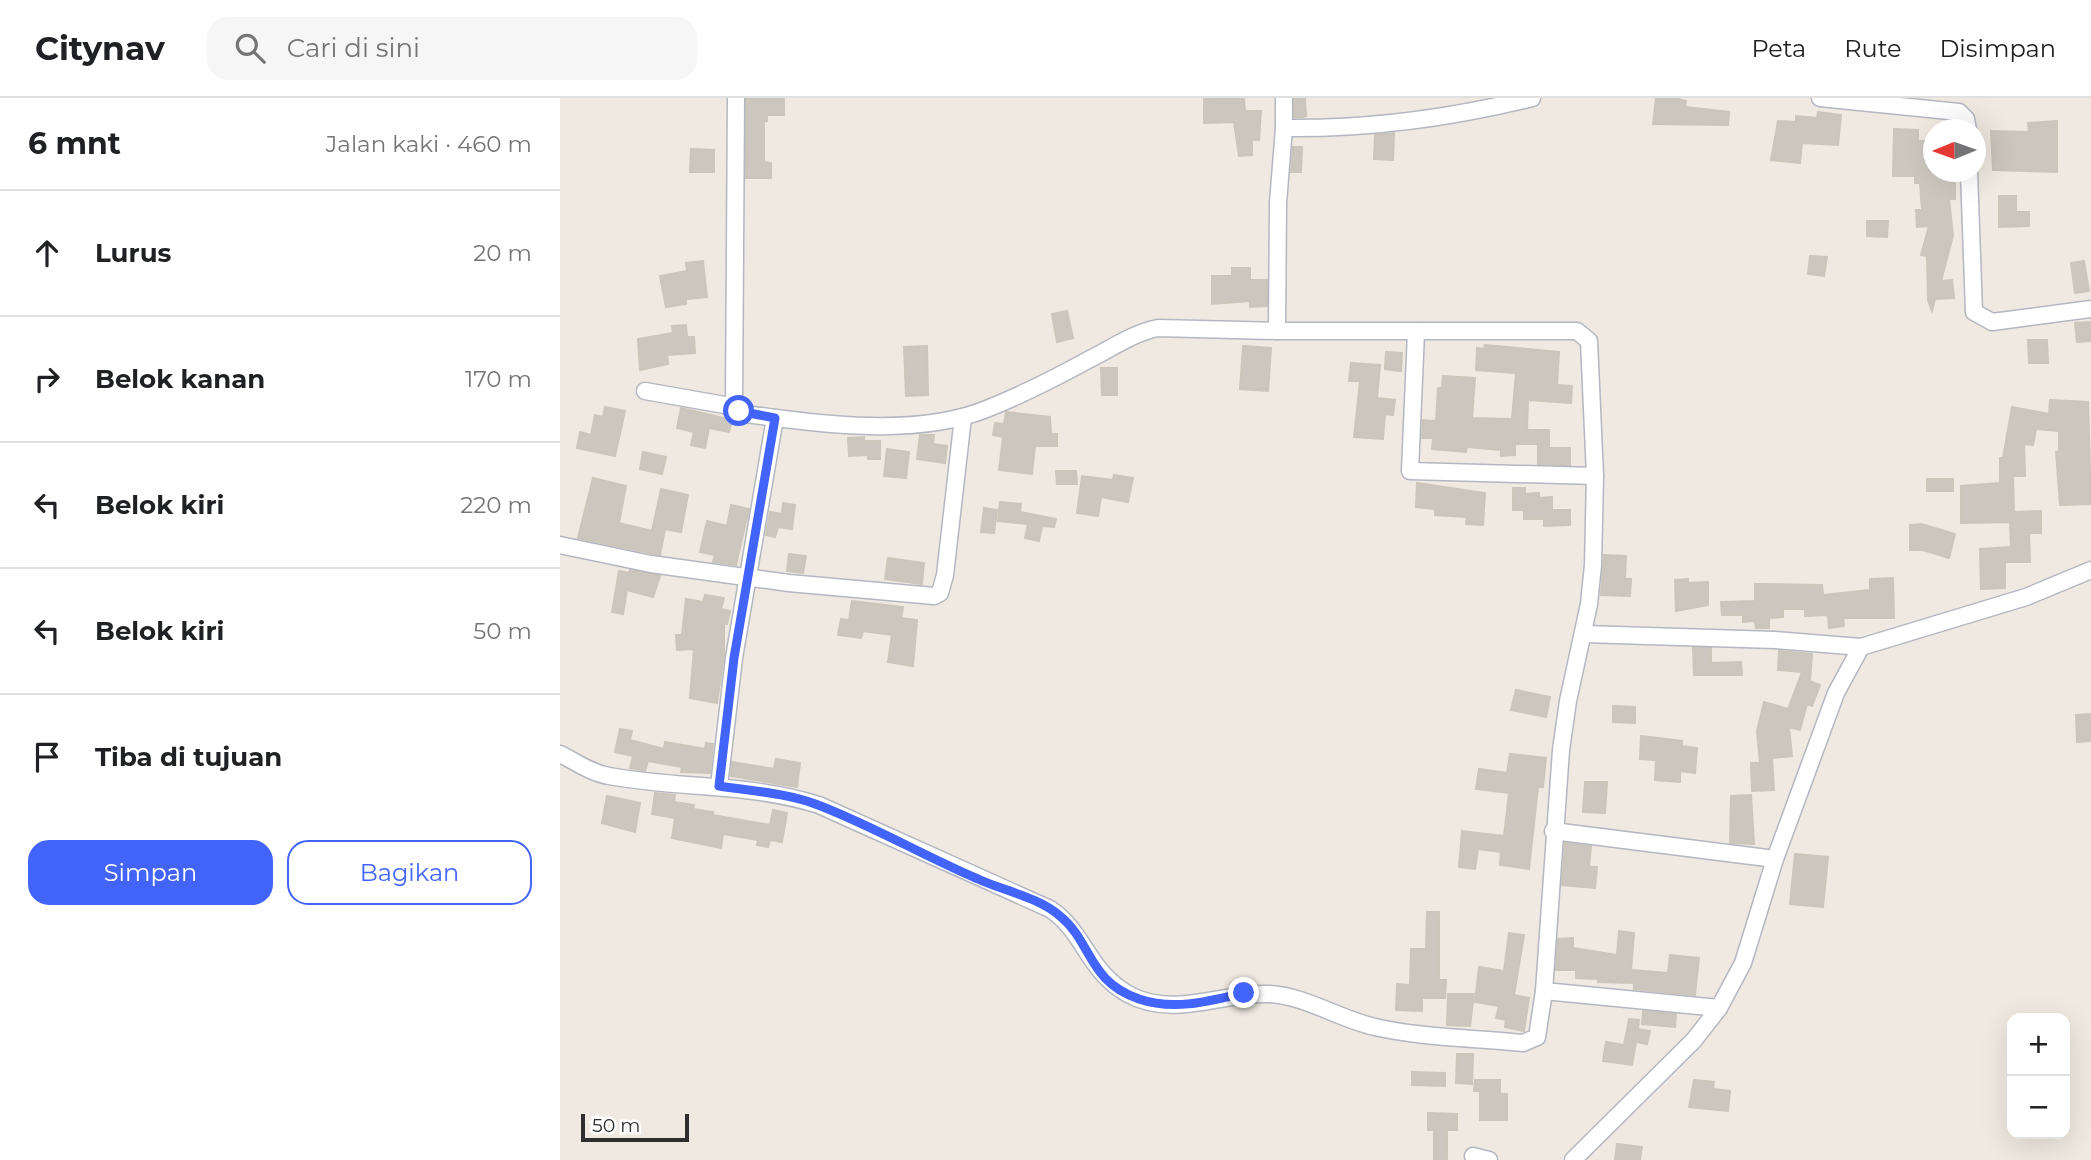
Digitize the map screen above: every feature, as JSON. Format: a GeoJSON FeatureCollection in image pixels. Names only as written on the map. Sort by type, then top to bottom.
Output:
{"type":"FeatureCollection","features":[{"type":"Feature","properties":{"kind":"street"},"geometry":{"type":"LineString","coordinates":[[736,98],[736,407]]}},
{"type":"Feature","properties":{"kind":"street"},"geometry":{"type":"LineString","coordinates":[[1277,331],[1278,203],[1284,98]]}},
{"type":"Feature","properties":{"kind":"street"},"geometry":{"type":"LineString","coordinates":[[1284,128],[1393,122],[1452,115],[1532,98]]}},
{"type":"Feature","properties":{"kind":"street"},"geometry":{"type":"LineString","coordinates":[[1820,98],[1959,112],[1966,119]]}},
{"type":"Feature","properties":{"kind":"street"},"geometry":{"type":"LineString","coordinates":[[1969,182],[1974,312],[1992,322],[2091,309]]}},
{"type":"Feature","properties":{"kind":"street"},"geometry":{"type":"LineString","coordinates":[[560,754],[587,769],[608,776],[719,786],[786,796],[819,806],[977,879],[1040,904],[1060,916],[1069,926],[1100,974],[1128,994],[1154,1003],[1188,1005],[1244,993],[1278,995],[1374,1027],[1524,1043],[1532,1042],[1537,1037],[1544,990],[1553,831],[1568,701],[1584,634],[1593,565],[1595,476],[1591,349],[1584,335],[1577,331],[1416,332],[1158,328],[1142,331],[1069,371],[988,409],[963,417],[872,425],[746,414],[736,407],[645,391]]}},
{"type":"Feature","properties":{"kind":"street"},"geometry":{"type":"LineString","coordinates":[[1416,332],[1410,471],[1595,476]]}},
{"type":"Feature","properties":{"kind":"street"},"geometry":{"type":"LineString","coordinates":[[560,544],[621,559],[749,577],[928,597],[940,593],[945,575],[963,417]]}},
{"type":"Feature","properties":{"kind":"street"},"geometry":{"type":"LineString","coordinates":[[719,786],[734,658],[775,418]]}},
{"type":"Feature","properties":{"kind":"street"},"geometry":{"type":"LineString","coordinates":[[1584,634],[1775,640],[1861,647],[2026,597],[2091,570]]}},
{"type":"Feature","properties":{"kind":"street"},"geometry":{"type":"LineString","coordinates":[[1573,1160],[1694,1040],[1719,1008],[1743,963],[1775,859],[1836,693],[1861,647]]}},
{"type":"Feature","properties":{"kind":"street"},"geometry":{"type":"LineString","coordinates":[[1553,831],[1775,859]]}},
{"type":"Feature","properties":{"kind":"street"},"geometry":{"type":"LineString","coordinates":[[1544,990],[1719,1008]]}},
{"type":"Feature","properties":{"kind":"building"},"geometry":{"type":"Polygon","coordinates":[[[746,98],[784,98],[784,115],[767,115],[767,121],[764,121],[764,162],[771,163],[771,178],[746,178],[746,98]]]}},
{"type":"Feature","properties":{"kind":"building"},"geometry":{"type":"Polygon","coordinates":[[[1204,98],[1244,99],[1245,111],[1261,111],[1259,140],[1252,140],[1252,155],[1239,156],[1234,122],[1204,123],[1204,98]]]}},
{"type":"Feature","properties":{"kind":"building"},"geometry":{"type":"Polygon","coordinates":[[[1294,98],[1305,98],[1306,116],[1294,117],[1294,98]]]}},
{"type":"Feature","properties":{"kind":"building"},"geometry":{"type":"Polygon","coordinates":[[[1656,98],[1674,98],[1686,101],[1685,107],[1729,112],[1728,125],[1653,124],[1656,98]]]}},
{"type":"Feature","properties":{"kind":"building"},"geometry":{"type":"Polygon","coordinates":[[[1818,112],[1841,115],[1838,145],[1802,143],[1800,163],[1771,160],[1778,121],[1796,122],[1796,116],[1817,118],[1818,112]]]}},
{"type":"Feature","properties":{"kind":"building"},"geometry":{"type":"Polygon","coordinates":[[[2057,121],[2057,172],[1993,170],[1991,131],[2029,132],[2028,123],[2057,121]]]}},
{"type":"Feature","properties":{"kind":"building"},"geometry":{"type":"Polygon","coordinates":[[[1894,129],[1918,130],[1918,141],[1923,141],[1923,182],[1955,182],[1955,199],[1949,199],[1953,236],[1941,281],[1952,280],[1954,298],[1935,299],[1932,311],[1928,300],[1927,256],[1921,255],[1929,226],[1917,227],[1916,210],[1922,210],[1920,183],[1915,183],[1915,176],[1893,176],[1894,129]]]}},
{"type":"Feature","properties":{"kind":"building"},"geometry":{"type":"Polygon","coordinates":[[[1394,133],[1393,160],[1374,159],[1375,135],[1394,133]]]}},
{"type":"Feature","properties":{"kind":"building"},"geometry":{"type":"Polygon","coordinates":[[[1293,147],[1302,147],[1301,172],[1291,172],[1293,147]]]}},
{"type":"Feature","properties":{"kind":"building"},"geometry":{"type":"Polygon","coordinates":[[[691,149],[714,150],[714,172],[690,172],[691,149]]]}},
{"type":"Feature","properties":{"kind":"building"},"geometry":{"type":"Polygon","coordinates":[[[1999,196],[2016,196],[2016,212],[2029,212],[2029,226],[1999,227],[1999,196]]]}},
{"type":"Feature","properties":{"kind":"building"},"geometry":{"type":"Polygon","coordinates":[[[1867,221],[1888,221],[1887,237],[1867,236],[1867,221]]]}},
{"type":"Feature","properties":{"kind":"building"},"geometry":{"type":"Polygon","coordinates":[[[1810,256],[1827,257],[1824,276],[1808,274],[1810,256]]]}},
{"type":"Feature","properties":{"kind":"building"},"geometry":{"type":"Polygon","coordinates":[[[703,261],[707,297],[686,299],[686,304],[666,307],[660,276],[687,271],[686,263],[703,261]]]}},
{"type":"Feature","properties":{"kind":"building"},"geometry":{"type":"Polygon","coordinates":[[[2084,261],[2089,291],[2075,293],[2071,263],[2084,261]]]}},
{"type":"Feature","properties":{"kind":"building"},"geometry":{"type":"Polygon","coordinates":[[[1232,268],[1250,268],[1250,280],[1267,280],[1267,306],[1250,307],[1250,301],[1212,304],[1212,276],[1232,276],[1232,268]]]}},
{"type":"Feature","properties":{"kind":"building"},"geometry":{"type":"Polygon","coordinates":[[[1067,311],[1073,338],[1057,342],[1052,314],[1067,311]]]}},
{"type":"Feature","properties":{"kind":"building"},"geometry":{"type":"Polygon","coordinates":[[[2091,322],[2091,341],[2077,342],[2075,323],[2091,322]]]}},
{"type":"Feature","properties":{"kind":"building"},"geometry":{"type":"Polygon","coordinates":[[[686,325],[687,337],[694,337],[695,353],[667,355],[668,364],[640,370],[638,339],[673,333],[672,326],[686,325]]]}},
{"type":"Feature","properties":{"kind":"building"},"geometry":{"type":"Polygon","coordinates":[[[2028,340],[2047,340],[2048,363],[2029,363],[2028,340]]]}},
{"type":"Feature","properties":{"kind":"building"},"geometry":{"type":"Polygon","coordinates":[[[1485,345],[1559,352],[1557,385],[1572,386],[1571,403],[1528,400],[1527,430],[1549,430],[1549,448],[1570,448],[1570,465],[1538,464],[1538,444],[1515,444],[1515,455],[1501,456],[1501,450],[1467,447],[1466,452],[1432,449],[1433,438],[1422,438],[1423,420],[1436,421],[1438,388],[1442,388],[1443,376],[1475,378],[1472,418],[1512,419],[1516,373],[1476,370],[1477,348],[1484,349],[1485,345]]]}},
{"type":"Feature","properties":{"kind":"building"},"geometry":{"type":"Polygon","coordinates":[[[927,346],[928,395],[906,396],[904,347],[927,346]]]}},
{"type":"Feature","properties":{"kind":"building"},"geometry":{"type":"Polygon","coordinates":[[[1243,346],[1271,348],[1268,391],[1240,389],[1243,346]]]}},
{"type":"Feature","properties":{"kind":"building"},"geometry":{"type":"Polygon","coordinates":[[[1386,352],[1402,353],[1401,371],[1385,369],[1386,352]]]}},
{"type":"Feature","properties":{"kind":"building"},"geometry":{"type":"Polygon","coordinates":[[[1351,363],[1380,365],[1377,398],[1395,400],[1393,415],[1385,414],[1383,439],[1354,437],[1360,381],[1349,381],[1351,363]]]}},
{"type":"Feature","properties":{"kind":"building"},"geometry":{"type":"Polygon","coordinates":[[[1101,368],[1117,368],[1117,395],[1102,395],[1101,368]]]}},
{"type":"Feature","properties":{"kind":"building"},"geometry":{"type":"Polygon","coordinates":[[[2050,400],[2088,402],[2091,504],[2060,505],[2056,452],[2059,451],[2059,431],[2036,429],[2033,445],[2024,444],[2025,476],[2013,476],[2014,512],[2041,511],[2041,533],[2029,533],[2030,562],[2005,562],[2005,588],[1981,589],[1980,549],[2011,547],[2010,522],[1961,523],[1961,486],[2000,483],[2000,458],[2003,458],[2012,407],[2049,414],[2050,400]]]}},
{"type":"Feature","properties":{"kind":"building"},"geometry":{"type":"Polygon","coordinates":[[[605,407],[625,411],[615,456],[577,448],[580,432],[591,435],[595,415],[603,417],[605,407]]]}},
{"type":"Feature","properties":{"kind":"building"},"geometry":{"type":"Polygon","coordinates":[[[681,408],[732,420],[729,432],[709,428],[705,448],[691,445],[694,432],[677,428],[681,408]]]}},
{"type":"Feature","properties":{"kind":"building"},"geometry":{"type":"Polygon","coordinates":[[[1006,412],[1050,417],[1051,434],[1057,434],[1057,446],[1035,446],[1032,474],[999,470],[1003,437],[993,435],[995,423],[1004,424],[1006,412]]]}},
{"type":"Feature","properties":{"kind":"building"},"geometry":{"type":"Polygon","coordinates":[[[920,435],[934,435],[933,444],[947,446],[945,463],[917,459],[920,435]]]}},
{"type":"Feature","properties":{"kind":"building"},"geometry":{"type":"Polygon","coordinates":[[[864,437],[864,441],[880,441],[880,459],[868,459],[868,455],[849,456],[848,438],[864,437]]]}},
{"type":"Feature","properties":{"kind":"building"},"geometry":{"type":"Polygon","coordinates":[[[887,449],[909,452],[906,478],[884,476],[887,449]]]}},
{"type":"Feature","properties":{"kind":"building"},"geometry":{"type":"Polygon","coordinates":[[[643,452],[666,457],[662,474],[640,469],[643,452]]]}},
{"type":"Feature","properties":{"kind":"building"},"geometry":{"type":"Polygon","coordinates":[[[1056,471],[1076,471],[1077,484],[1057,484],[1056,471]]]}},
{"type":"Feature","properties":{"kind":"building"},"geometry":{"type":"Polygon","coordinates":[[[1114,475],[1133,478],[1128,502],[1101,497],[1098,516],[1077,513],[1082,476],[1113,480],[1114,475]]]}},
{"type":"Feature","properties":{"kind":"building"},"geometry":{"type":"Polygon","coordinates":[[[593,478],[626,486],[619,523],[652,531],[661,489],[688,495],[681,532],[665,529],[660,555],[578,538],[593,478]]]}},
{"type":"Feature","properties":{"kind":"building"},"geometry":{"type":"Polygon","coordinates":[[[1927,479],[1953,479],[1953,491],[1927,491],[1927,479]]]}},
{"type":"Feature","properties":{"kind":"building"},"geometry":{"type":"Polygon","coordinates":[[[1417,483],[1485,493],[1483,525],[1466,524],[1467,517],[1435,515],[1435,509],[1416,507],[1417,483]]]}},
{"type":"Feature","properties":{"kind":"building"},"geometry":{"type":"Polygon","coordinates":[[[1513,488],[1525,488],[1525,494],[1539,493],[1539,498],[1552,497],[1552,510],[1570,510],[1570,525],[1544,526],[1544,519],[1524,519],[1524,510],[1513,510],[1513,488]]]}},
{"type":"Feature","properties":{"kind":"building"},"geometry":{"type":"Polygon","coordinates":[[[1000,502],[1021,504],[1020,512],[1056,519],[1054,527],[1042,526],[1039,541],[1025,538],[1028,524],[998,521],[1000,502]]]}},
{"type":"Feature","properties":{"kind":"building"},"geometry":{"type":"Polygon","coordinates":[[[783,503],[795,505],[792,529],[778,527],[775,537],[766,535],[770,512],[782,514],[783,503]]]}},
{"type":"Feature","properties":{"kind":"building"},"geometry":{"type":"Polygon","coordinates":[[[731,505],[749,509],[736,565],[713,562],[715,555],[700,552],[707,521],[727,526],[731,505]]]}},
{"type":"Feature","properties":{"kind":"building"},"geometry":{"type":"Polygon","coordinates":[[[984,508],[997,510],[994,533],[981,532],[984,508]]]}},
{"type":"Feature","properties":{"kind":"building"},"geometry":{"type":"Polygon","coordinates":[[[1921,524],[1955,534],[1949,558],[1923,550],[1910,550],[1910,525],[1921,524]]]}},
{"type":"Feature","properties":{"kind":"building"},"geometry":{"type":"Polygon","coordinates":[[[789,554],[806,556],[803,573],[787,571],[789,554]]]}},
{"type":"Feature","properties":{"kind":"building"},"geometry":{"type":"Polygon","coordinates":[[[1604,555],[1626,556],[1625,579],[1631,579],[1630,596],[1601,595],[1604,555]]]}},
{"type":"Feature","properties":{"kind":"building"},"geometry":{"type":"Polygon","coordinates":[[[888,558],[924,563],[922,584],[885,579],[888,558]]]}},
{"type":"Feature","properties":{"kind":"building"},"geometry":{"type":"Polygon","coordinates":[[[630,570],[660,576],[653,597],[627,590],[623,614],[612,612],[619,571],[629,573],[630,570]]]}},
{"type":"Feature","properties":{"kind":"building"},"geometry":{"type":"Polygon","coordinates":[[[1893,578],[1894,618],[1843,618],[1844,626],[1829,628],[1828,615],[1805,616],[1805,609],[1783,609],[1783,617],[1769,618],[1769,628],[1756,628],[1755,621],[1743,622],[1743,615],[1722,615],[1721,602],[1755,601],[1755,584],[1822,585],[1823,595],[1870,590],[1870,579],[1893,578]]]}},
{"type":"Feature","properties":{"kind":"building"},"geometry":{"type":"Polygon","coordinates":[[[1688,579],[1688,583],[1708,582],[1708,605],[1676,611],[1675,580],[1688,579]]]}},
{"type":"Feature","properties":{"kind":"building"},"geometry":{"type":"Polygon","coordinates":[[[705,595],[724,598],[721,609],[730,611],[727,624],[724,624],[724,655],[717,703],[690,698],[694,649],[677,650],[676,635],[682,635],[686,599],[703,602],[705,595]]]}},
{"type":"Feature","properties":{"kind":"building"},"geometry":{"type":"Polygon","coordinates":[[[852,601],[903,607],[901,618],[917,620],[913,666],[888,662],[892,635],[863,631],[861,638],[838,635],[841,619],[849,620],[852,601]]]}},
{"type":"Feature","properties":{"kind":"building"},"geometry":{"type":"Polygon","coordinates":[[[1693,648],[1711,648],[1711,663],[1741,662],[1742,675],[1694,675],[1693,648]]]}},
{"type":"Feature","properties":{"kind":"building"},"geometry":{"type":"Polygon","coordinates":[[[1779,651],[1812,654],[1810,681],[1820,685],[1812,706],[1807,704],[1800,730],[1789,727],[1792,756],[1772,758],[1774,790],[1752,791],[1751,763],[1760,763],[1757,731],[1764,702],[1788,709],[1802,672],[1778,670],[1779,651]]]}},
{"type":"Feature","properties":{"kind":"building"},"geometry":{"type":"Polygon","coordinates":[[[1516,690],[1550,697],[1546,717],[1511,710],[1516,690]]]}},
{"type":"Feature","properties":{"kind":"building"},"geometry":{"type":"Polygon","coordinates":[[[1613,706],[1635,707],[1635,723],[1613,722],[1613,706]]]}},
{"type":"Feature","properties":{"kind":"building"},"geometry":{"type":"Polygon","coordinates":[[[2091,714],[2091,741],[2077,742],[2076,715],[2091,714]]]}},
{"type":"Feature","properties":{"kind":"building"},"geometry":{"type":"Polygon","coordinates":[[[620,729],[632,731],[630,740],[664,749],[665,742],[705,749],[706,743],[713,744],[710,773],[681,772],[682,767],[648,761],[645,771],[630,768],[633,756],[615,752],[620,729]]]}},
{"type":"Feature","properties":{"kind":"building"},"geometry":{"type":"Polygon","coordinates":[[[1641,736],[1682,741],[1682,746],[1697,748],[1695,773],[1680,771],[1680,782],[1655,780],[1656,760],[1640,759],[1641,736]]]}},
{"type":"Feature","properties":{"kind":"building"},"geometry":{"type":"Polygon","coordinates":[[[1510,754],[1546,758],[1543,787],[1538,787],[1529,869],[1500,865],[1501,852],[1478,849],[1475,869],[1459,867],[1462,831],[1504,836],[1509,793],[1476,789],[1479,769],[1507,773],[1510,754]]]}},
{"type":"Feature","properties":{"kind":"building"},"geometry":{"type":"Polygon","coordinates":[[[776,759],[800,763],[797,787],[731,776],[732,762],[774,769],[776,759]]]}},
{"type":"Feature","properties":{"kind":"building"},"geometry":{"type":"Polygon","coordinates":[[[1585,782],[1607,782],[1605,813],[1583,812],[1585,782]]]}},
{"type":"Feature","properties":{"kind":"building"},"geometry":{"type":"Polygon","coordinates":[[[655,793],[675,795],[674,802],[694,805],[693,809],[713,812],[713,815],[770,825],[773,810],[787,813],[782,842],[770,840],[768,847],[757,845],[758,840],[723,834],[721,848],[672,838],[675,818],[652,814],[655,793]]]}},
{"type":"Feature","properties":{"kind":"building"},"geometry":{"type":"Polygon","coordinates":[[[1751,795],[1754,844],[1730,843],[1731,796],[1751,795]]]}},
{"type":"Feature","properties":{"kind":"building"},"geometry":{"type":"Polygon","coordinates":[[[607,796],[640,803],[635,832],[602,823],[607,796]]]}},
{"type":"Feature","properties":{"kind":"building"},"geometry":{"type":"Polygon","coordinates":[[[1565,843],[1591,846],[1589,867],[1597,867],[1595,888],[1562,885],[1565,843]]]}},
{"type":"Feature","properties":{"kind":"building"},"geometry":{"type":"Polygon","coordinates":[[[1795,854],[1828,857],[1823,907],[1790,904],[1795,854]]]}},
{"type":"Feature","properties":{"kind":"building"},"geometry":{"type":"Polygon","coordinates":[[[1427,912],[1439,912],[1439,980],[1446,980],[1445,998],[1422,998],[1422,1011],[1396,1010],[1397,984],[1410,985],[1411,949],[1426,949],[1427,912]]]}},
{"type":"Feature","properties":{"kind":"building"},"geometry":{"type":"Polygon","coordinates":[[[1619,931],[1634,933],[1631,970],[1668,973],[1670,955],[1699,958],[1695,995],[1634,989],[1634,983],[1598,982],[1598,979],[1576,978],[1576,970],[1556,970],[1558,939],[1573,938],[1573,948],[1617,955],[1619,931]]]}},
{"type":"Feature","properties":{"kind":"building"},"geometry":{"type":"Polygon","coordinates":[[[1509,933],[1524,935],[1514,995],[1529,998],[1524,1031],[1505,1027],[1506,1020],[1496,1018],[1499,1006],[1475,1002],[1479,967],[1504,971],[1509,933]]]}},
{"type":"Feature","properties":{"kind":"building"},"geometry":{"type":"Polygon","coordinates":[[[1448,994],[1474,994],[1470,1026],[1447,1025],[1448,994]]]}},
{"type":"Feature","properties":{"kind":"building"},"geometry":{"type":"Polygon","coordinates":[[[1643,1011],[1676,1014],[1675,1027],[1642,1024],[1643,1011]]]}},
{"type":"Feature","properties":{"kind":"building"},"geometry":{"type":"Polygon","coordinates":[[[1629,1019],[1639,1020],[1638,1029],[1650,1031],[1647,1044],[1636,1042],[1632,1065],[1603,1061],[1606,1042],[1624,1045],[1629,1019]]]}},
{"type":"Feature","properties":{"kind":"building"},"geometry":{"type":"Polygon","coordinates":[[[1457,1054],[1473,1054],[1472,1084],[1456,1083],[1457,1054]]]}},
{"type":"Feature","properties":{"kind":"building"},"geometry":{"type":"Polygon","coordinates":[[[1412,1072],[1445,1073],[1445,1086],[1412,1085],[1412,1072]]]}},
{"type":"Feature","properties":{"kind":"building"},"geometry":{"type":"Polygon","coordinates":[[[1475,1080],[1500,1080],[1500,1094],[1507,1094],[1507,1120],[1480,1120],[1480,1091],[1474,1091],[1475,1080]]]}},
{"type":"Feature","properties":{"kind":"building"},"geometry":{"type":"Polygon","coordinates":[[[1694,1080],[1714,1082],[1713,1089],[1730,1091],[1728,1111],[1689,1107],[1694,1080]]]}},
{"type":"Feature","properties":{"kind":"building"},"geometry":{"type":"Polygon","coordinates":[[[1428,1113],[1457,1114],[1457,1130],[1447,1130],[1447,1160],[1434,1160],[1434,1130],[1428,1130],[1428,1113]]]}},
{"type":"Feature","properties":{"kind":"building"},"geometry":{"type":"Polygon","coordinates":[[[1617,1144],[1642,1147],[1640,1160],[1615,1160],[1617,1144]]]}},
{"type":"Feature","properties":{"kind":"route"},"geometry":{"type":"LineString","coordinates":[[739,411],[775,418],[734,658],[719,786],[786,796],[819,806],[977,879],[1040,904],[1060,916],[1069,926],[1100,974],[1138,999],[1188,1005],[1244,993]]}}]}
